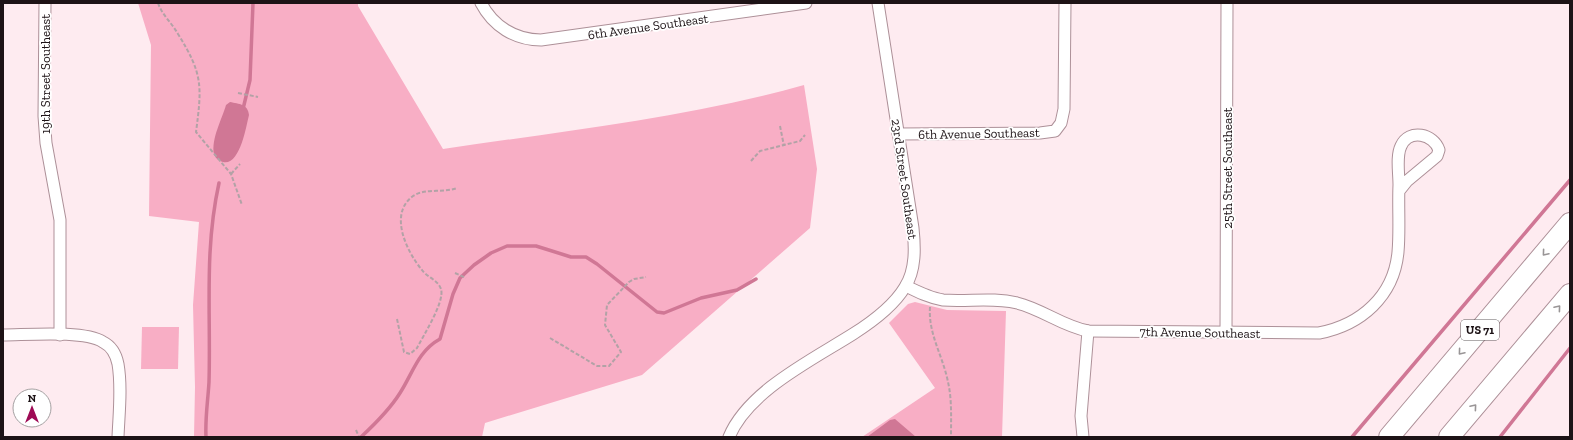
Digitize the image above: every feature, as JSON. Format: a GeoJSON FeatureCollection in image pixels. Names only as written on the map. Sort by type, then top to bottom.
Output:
{"type":"FeatureCollection","features":[{"type":"Feature","properties":{"kind":"highway","name":"US 71"},"geometry":{"type":"LineString","coordinates":[[1390,437],[1570,223]]}},
{"type":"Feature","properties":{"kind":"highway"},"geometry":{"type":"LineString","coordinates":[[1449,437],[1570,294]]}},
{"type":"Feature","properties":{"kind":"street","name":"19th Street Southeast"},"geometry":{"type":"LineString","coordinates":[[45,3],[44,121],[46,142],[60,220],[60,335]]}},
{"type":"Feature","properties":{"kind":"street","name":"6th Avenue Southeast"},"geometry":{"type":"LineString","coordinates":[[481,3],[495,22],[514,34],[533,40],[806,3]]}},
{"type":"Feature","properties":{"kind":"street","name":"23rd Street Southeast"},"geometry":{"type":"LineString","coordinates":[[729,437],[738,419],[755,399],[770,387],[865,326],[889,306],[906,286],[913,264],[914,244],[878,3]]}},
{"type":"Feature","properties":{"kind":"street","name":"6th Avenue Southeast"},"geometry":{"type":"LineString","coordinates":[[898,134],[1040,134],[1055,131],[1059,127],[1063,118],[1064,109],[1065,3]]}},
{"type":"Feature","properties":{"kind":"street","name":"25th Street Southeast"},"geometry":{"type":"LineString","coordinates":[[1226,332],[1228,3]]}},
{"type":"Feature","properties":{"kind":"street","name":"7th Avenue Southeast"},"geometry":{"type":"LineString","coordinates":[[906,286],[931,297],[952,300],[993,300],[1016,303],[1068,326],[1088,331],[1320,333],[1347,325],[1359,318],[1382,295],[1394,269],[1399,240],[1399,191],[1401,146],[1408,138],[1414,136],[1425,136],[1431,139],[1439,150],[1437,156],[1407,181],[1399,191]]}},
{"type":"Feature","properties":{"kind":"street"},"geometry":{"type":"LineString","coordinates":[[1083,437],[1080,416],[1088,331]]}},
{"type":"Feature","properties":{"kind":"street"},"geometry":{"type":"LineString","coordinates":[[3,335],[60,335],[89,337],[102,341],[110,347],[117,359],[119,368],[118,437]]}},
{"type":"Feature","properties":{"kind":"path"},"geometry":{"type":"LineString","coordinates":[[158,3],[187,48],[200,78],[196,132],[231,174],[242,205]]}},
{"type":"Feature","properties":{"kind":"path"},"geometry":{"type":"LineString","coordinates":[[238,93],[258,97]]}},
{"type":"Feature","properties":{"kind":"path"},"geometry":{"type":"LineString","coordinates":[[780,126],[784,146]]}},
{"type":"Feature","properties":{"kind":"path"},"geometry":{"type":"LineString","coordinates":[[751,161],[760,151],[800,141],[805,135]]}},
{"type":"Feature","properties":{"kind":"path"},"geometry":{"type":"LineString","coordinates":[[231,174],[240,164]]}},
{"type":"Feature","properties":{"kind":"path"},"geometry":{"type":"LineString","coordinates":[[397,319],[404,352],[410,354],[417,348],[441,300],[440,289],[434,280],[422,270],[404,238],[401,220],[406,202],[421,192],[451,190],[457,188]]}},
{"type":"Feature","properties":{"kind":"path"},"geometry":{"type":"LineString","coordinates":[[456,274],[466,278]]}},
{"type":"Feature","properties":{"kind":"path"},"geometry":{"type":"LineString","coordinates":[[550,338],[597,366],[609,366],[621,352],[605,325],[607,305],[622,292],[629,282],[634,279],[646,277]]}},
{"type":"Feature","properties":{"kind":"path"},"geometry":{"type":"LineString","coordinates":[[931,297],[931,331],[940,352],[949,383],[951,437]]}},
{"type":"Feature","properties":{"kind":"path"},"geometry":{"type":"LineString","coordinates":[[356,430],[360,437]]}},
{"type":"Feature","properties":{"kind":"shaded area"},"geometry":{"type":"Polygon","coordinates":[[[138,3],[358,3],[358,6],[443,149],[579,130],[670,115],[804,85],[817,169],[810,228],[642,375],[485,423],[482,437],[194,437],[195,387],[193,305],[199,222],[149,216],[151,45],[138,3]]]}},
{"type":"Feature","properties":{"kind":"shaded area"},"geometry":{"type":"Polygon","coordinates":[[[230,102],[240,104],[245,107],[249,115],[238,152],[229,162],[223,162],[217,159],[213,148],[217,129],[226,105],[230,102]]]}},
{"type":"Feature","properties":{"kind":"shaded area"},"geometry":{"type":"Polygon","coordinates":[[[915,302],[947,310],[1006,311],[1002,437],[862,437],[935,388],[889,323],[908,304],[915,302]]]}},
{"type":"Feature","properties":{"kind":"shaded area"},"geometry":{"type":"Polygon","coordinates":[[[142,327],[179,327],[178,369],[141,369],[142,327]]]}},
{"type":"Feature","properties":{"kind":"shaded area"},"geometry":{"type":"Polygon","coordinates":[[[895,419],[916,437],[867,437],[890,420],[895,419]]]}},
{"type":"Feature","properties":{"kind":"waterway"},"geometry":{"type":"LineString","coordinates":[[243,109],[250,80],[253,3]]}},
{"type":"Feature","properties":{"kind":"waterway"},"geometry":{"type":"LineString","coordinates":[[1352,437],[1570,180]]}},
{"type":"Feature","properties":{"kind":"waterway"},"geometry":{"type":"LineString","coordinates":[[206,437],[209,382],[209,282],[211,233],[219,183]]}},
{"type":"Feature","properties":{"kind":"waterway"},"geometry":{"type":"LineString","coordinates":[[361,437],[392,405],[421,356],[432,344],[440,339],[453,294],[460,278],[474,265],[491,253],[507,246],[536,246],[571,257],[586,257],[597,264],[657,312],[664,313],[701,298],[737,290],[756,279]]}},
{"type":"Feature","properties":{"kind":"waterway"},"geometry":{"type":"LineString","coordinates":[[1500,437],[1570,348]]}}]}
